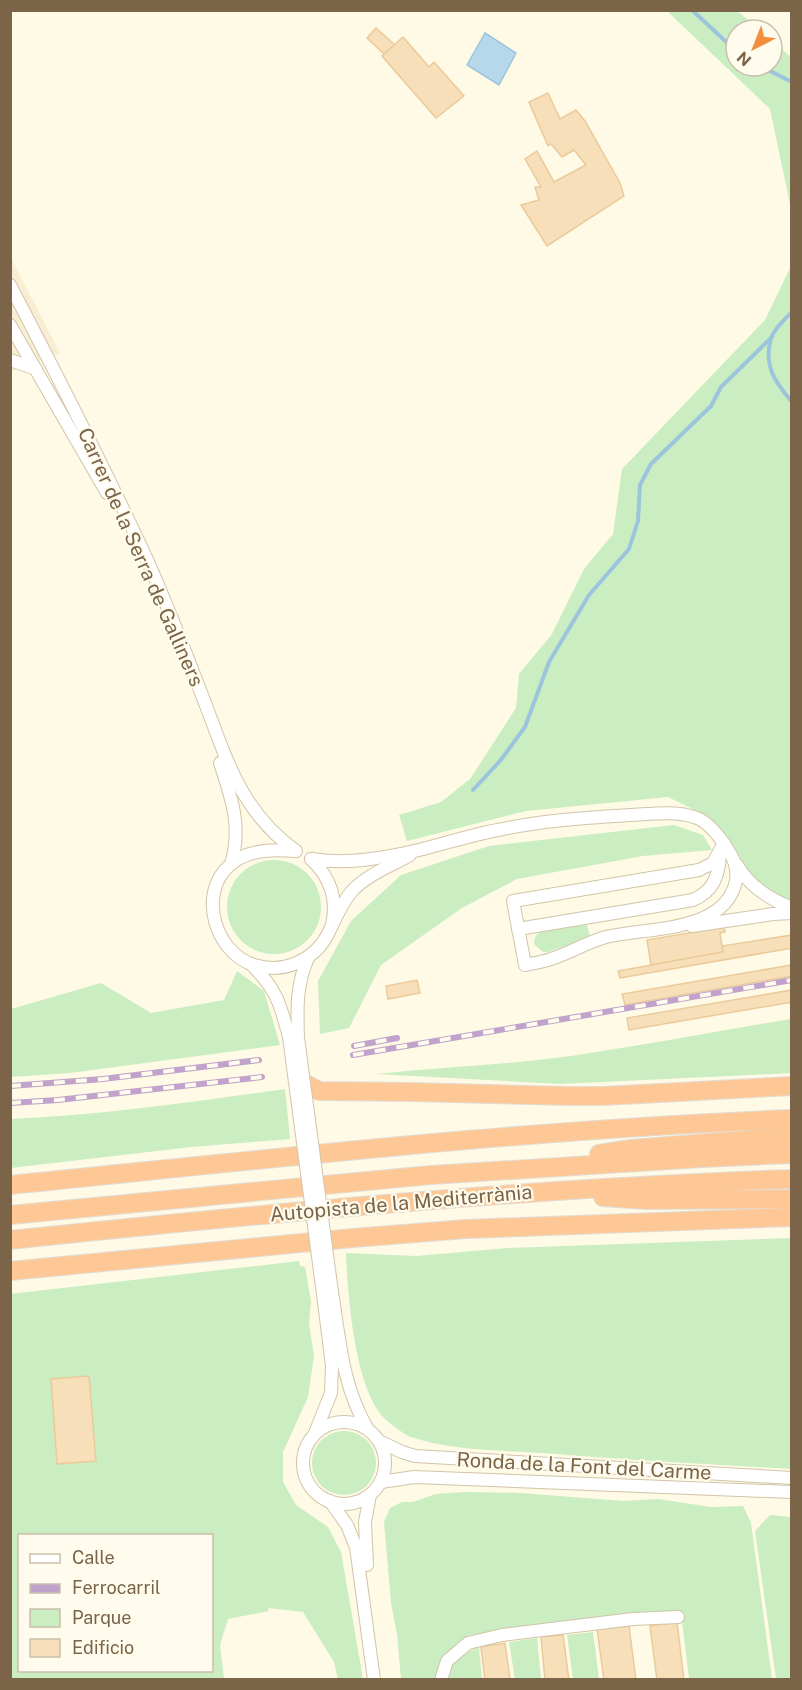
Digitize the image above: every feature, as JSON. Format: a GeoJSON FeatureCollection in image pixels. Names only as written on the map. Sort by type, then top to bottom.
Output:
{"type":"FeatureCollection","features":[{"type":"Feature","properties":{"kind":"highway"},"geometry":{"type":"LineString","coordinates":[[304,1083],[319,1091],[568,1096],[792,1086]]}},
{"type":"Feature","properties":{"kind":"highway"},"geometry":{"type":"LineString","coordinates":[[627,1128],[792,1106]]}},
{"type":"Feature","properties":{"kind":"highway"},"geometry":{"type":"LineString","coordinates":[[10,1185],[627,1128],[792,1119]]}},
{"type":"Feature","properties":{"kind":"highway"},"geometry":{"type":"LineString","coordinates":[[500,1170],[631,1149],[792,1136]]}},
{"type":"Feature","properties":{"kind":"highway","name":"Autopista de la Mediterrània"},"geometry":{"type":"LineString","coordinates":[[10,1215],[500,1170],[792,1155]]}},
{"type":"Feature","properties":{"kind":"highway","name":"Autopista de la Mediterrània"},"geometry":{"type":"LineString","coordinates":[[10,1240],[376,1204],[529,1192],[792,1179]]}},
{"type":"Feature","properties":{"kind":"highway"},"geometry":{"type":"LineString","coordinates":[[529,1192],[647,1200],[792,1199]]}},
{"type":"Feature","properties":{"kind":"highway"},"geometry":{"type":"LineString","coordinates":[[10,1271],[466,1229],[792,1217]]}},
{"type":"Feature","properties":{"kind":"highway"},"geometry":{"type":"LineString","coordinates":[[466,1229],[501,1236],[627,1234],[792,1227]]}},
{"type":"Feature","properties":{"kind":"street","name":"Carrer de la Serra de Galliners"},"geometry":{"type":"LineString","coordinates":[[10,285],[104,470],[161,592],[227,764],[248,802],[271,831],[296,851]]}},
{"type":"Feature","properties":{"kind":"street","name":"Carrer de la Serra de Galliners"},"geometry":{"type":"LineString","coordinates":[[10,323],[112,503],[136,552],[183,661],[232,803],[237,838],[231,864]]}},
{"type":"Feature","properties":{"kind":"street"},"geometry":{"type":"LineString","coordinates":[[10,323],[18,325],[33,344],[45,352]]}},
{"type":"Feature","properties":{"kind":"street"},"geometry":{"type":"LineString","coordinates":[[10,360],[25,363],[37,369]]}},
{"type":"Feature","properties":{"kind":"street"},"geometry":{"type":"LineString","coordinates":[[311,859],[339,862],[418,850],[475,835],[543,822],[668,814],[698,818],[708,825],[747,881],[755,888],[792,908]]}},
{"type":"Feature","properties":{"kind":"street"},"geometry":{"type":"LineString","coordinates":[[722,848],[713,863],[699,870],[513,901],[525,965],[550,960],[606,937],[773,914],[792,914]]}},
{"type":"Feature","properties":{"kind":"street"},"geometry":{"type":"LineString","coordinates":[[518,929],[693,900],[712,887],[719,869],[722,848]]}},
{"type":"Feature","properties":{"kind":"street"},"geometry":{"type":"LineString","coordinates":[[332,925],[333,892],[324,874],[311,859],[296,851],[273,850],[239,859],[231,864],[217,883],[214,896],[215,922],[222,940],[265,978],[276,993],[294,1037],[304,1083],[327,1293],[332,1366],[331,1394],[305,1452],[305,1474],[316,1492],[330,1501],[347,1525],[356,1547],[374,1680]]}},
{"type":"Feature","properties":{"kind":"street"},"geometry":{"type":"LineString","coordinates":[[250,964],[277,968],[291,965],[309,956],[323,942],[344,901],[357,886],[418,850]]}},
{"type":"Feature","properties":{"kind":"street"},"geometry":{"type":"LineString","coordinates":[[681,927],[704,917],[726,900],[736,881],[735,863]]}},
{"type":"Feature","properties":{"kind":"street"},"geometry":{"type":"LineString","coordinates":[[309,956],[302,971],[298,992],[294,1037],[327,1293],[348,1387],[355,1407],[367,1428],[379,1441],[386,1461],[381,1482],[370,1495],[350,1503],[330,1501]]}},
{"type":"Feature","properties":{"kind":"street"},"geometry":{"type":"LineString","coordinates":[[315,1434],[328,1425],[340,1422],[352,1422],[367,1428]]}},
{"type":"Feature","properties":{"kind":"street","name":"Ronda de la Font del Carme"},"geometry":{"type":"LineString","coordinates":[[379,1441],[415,1456],[792,1478]]}},
{"type":"Feature","properties":{"kind":"street","name":"Ronda de la Font del Carme"},"geometry":{"type":"LineString","coordinates":[[381,1482],[414,1477],[792,1492]]}},
{"type":"Feature","properties":{"kind":"street"},"geometry":{"type":"LineString","coordinates":[[370,1495],[365,1522],[365,1547],[381,1680]]}},
{"type":"Feature","properties":{"kind":"street"},"geometry":{"type":"LineString","coordinates":[[441,1680],[447,1661],[468,1643],[502,1635],[633,1619],[678,1617]]}},
{"type":"Feature","properties":{"kind":"shaded area"},"geometry":{"type":"Polygon","coordinates":[[[10,256],[60,353],[11,372],[10,372],[10,256]]]}},
{"type":"Feature","properties":{"kind":"green space"},"geometry":{"type":"Polygon","coordinates":[[[667,11],[737,11],[745,18],[724,18],[724,65],[667,11]]]}},
{"type":"Feature","properties":{"kind":"green space"},"geometry":{"type":"Polygon","coordinates":[[[784,51],[791,57],[791,209],[770,109],[737,78],[784,78],[784,51]]]}},
{"type":"Feature","properties":{"kind":"green space"},"geometry":{"type":"Polygon","coordinates":[[[791,266],[791,900],[778,895],[752,877],[727,836],[709,817],[668,797],[526,811],[407,841],[399,815],[441,802],[470,779],[516,708],[519,674],[552,634],[584,569],[613,534],[622,469],[765,320],[791,266]]]}},
{"type":"Feature","properties":{"kind":"green space"},"geometry":{"type":"Polygon","coordinates":[[[674,825],[703,835],[712,850],[643,856],[517,879],[462,908],[381,965],[349,1028],[320,1034],[318,981],[351,921],[401,875],[489,846],[674,825]]]}},
{"type":"Feature","properties":{"kind":"green space"},"geometry":{"type":"Polygon","coordinates":[[[274,860],[292,864],[307,874],[317,889],[321,907],[317,925],[307,940],[292,950],[274,954],[256,950],[241,940],[231,925],[227,907],[231,889],[241,874],[256,864],[274,860]]]}},
{"type":"Feature","properties":{"kind":"green space"},"geometry":{"type":"Polygon","coordinates":[[[587,925],[590,937],[548,952],[543,952],[534,944],[536,936],[543,930],[587,925]]]}},
{"type":"Feature","properties":{"kind":"green space"},"geometry":{"type":"Polygon","coordinates":[[[237,971],[264,991],[280,1045],[70,1073],[11,1077],[11,1009],[101,983],[151,1013],[224,1000],[237,971]]]}},
{"type":"Feature","properties":{"kind":"green space"},"geometry":{"type":"Polygon","coordinates":[[[791,1019],[791,1073],[561,1084],[376,1074],[571,1056],[791,1019]]]}},
{"type":"Feature","properties":{"kind":"green space"},"geometry":{"type":"Polygon","coordinates":[[[285,1089],[290,1139],[191,1147],[11,1168],[11,1119],[114,1111],[285,1089]]]}},
{"type":"Feature","properties":{"kind":"green space"},"geometry":{"type":"Polygon","coordinates":[[[791,1238],[791,1469],[493,1450],[427,1442],[405,1434],[385,1419],[366,1386],[351,1316],[346,1253],[416,1256],[508,1248],[791,1238]]]}},
{"type":"Feature","properties":{"kind":"green space"},"geometry":{"type":"Polygon","coordinates":[[[299,1261],[300,1266],[305,1267],[311,1301],[309,1323],[314,1356],[308,1397],[283,1452],[283,1482],[296,1505],[328,1527],[341,1552],[363,1679],[338,1679],[334,1662],[303,1612],[268,1608],[269,1611],[228,1619],[220,1645],[224,1679],[11,1679],[10,1294],[299,1261]]]}},
{"type":"Feature","properties":{"kind":"green space"},"geometry":{"type":"Polygon","coordinates":[[[344,1431],[362,1437],[370,1445],[376,1463],[370,1481],[362,1489],[344,1495],[326,1489],[318,1481],[312,1463],[318,1445],[326,1437],[344,1431]]]}},
{"type":"Feature","properties":{"kind":"green space"},"geometry":{"type":"Polygon","coordinates":[[[521,1493],[623,1501],[658,1499],[711,1507],[743,1506],[751,1523],[772,1679],[689,1679],[682,1621],[685,1615],[469,1635],[445,1655],[436,1679],[401,1679],[384,1522],[390,1508],[402,1502],[413,1502],[436,1494],[521,1493]]]}},
{"type":"Feature","properties":{"kind":"green space"},"geometry":{"type":"Polygon","coordinates":[[[770,1515],[791,1517],[791,1679],[776,1679],[755,1531],[770,1515]]]}},
{"type":"Feature","properties":{"kind":"green space"},"geometry":{"type":"Polygon","coordinates":[[[593,1632],[599,1679],[573,1679],[567,1635],[593,1632]]]}},
{"type":"Feature","properties":{"kind":"green space"},"geometry":{"type":"Polygon","coordinates":[[[537,1638],[541,1679],[515,1679],[509,1642],[537,1638]]]}},
{"type":"Feature","properties":{"kind":"green space"},"geometry":{"type":"Polygon","coordinates":[[[479,1647],[482,1679],[446,1680],[458,1659],[479,1647]]]}},
{"type":"Feature","properties":{"kind":"water"},"geometry":{"type":"Polygon","coordinates":[[[485,33],[516,53],[499,85],[467,65],[485,33]]]}},
{"type":"Feature","properties":{"kind":"building"},"geometry":{"type":"Polygon","coordinates":[[[376,28],[395,45],[384,54],[367,38],[376,28]]]}},
{"type":"Feature","properties":{"kind":"building"},"geometry":{"type":"Polygon","coordinates":[[[403,37],[429,67],[434,62],[464,96],[436,118],[382,56],[403,37]]]}},
{"type":"Feature","properties":{"kind":"building"},"geometry":{"type":"Polygon","coordinates":[[[548,93],[560,119],[576,110],[585,121],[620,183],[624,196],[547,246],[521,205],[539,200],[535,187],[541,187],[525,159],[537,151],[554,182],[586,165],[574,150],[562,157],[551,144],[548,146],[529,102],[548,93]]]}},
{"type":"Feature","properties":{"kind":"building"},"geometry":{"type":"Polygon","coordinates":[[[724,927],[725,932],[720,933],[723,952],[651,965],[647,940],[724,927]]]}},
{"type":"Feature","properties":{"kind":"building"},"geometry":{"type":"Polygon","coordinates":[[[792,935],[792,948],[620,978],[618,971],[723,952],[722,946],[792,935]]]}},
{"type":"Feature","properties":{"kind":"building"},"geometry":{"type":"Polygon","coordinates":[[[792,965],[792,976],[625,1005],[622,994],[792,965]]]}},
{"type":"Feature","properties":{"kind":"building"},"geometry":{"type":"Polygon","coordinates":[[[417,980],[420,993],[388,999],[386,986],[417,980]]]}},
{"type":"Feature","properties":{"kind":"building"},"geometry":{"type":"Polygon","coordinates":[[[792,990],[792,1002],[629,1030],[627,1018],[792,990]]]}},
{"type":"Feature","properties":{"kind":"building"},"geometry":{"type":"Polygon","coordinates":[[[89,1376],[96,1461],[57,1464],[51,1379],[89,1376]]]}},
{"type":"Feature","properties":{"kind":"building"},"geometry":{"type":"Polygon","coordinates":[[[677,1622],[684,1680],[657,1680],[650,1626],[677,1622]]]}},
{"type":"Feature","properties":{"kind":"building"},"geometry":{"type":"Polygon","coordinates":[[[629,1626],[636,1680],[604,1680],[597,1629],[629,1626]]]}},
{"type":"Feature","properties":{"kind":"building"},"geometry":{"type":"Polygon","coordinates":[[[563,1635],[569,1680],[545,1680],[541,1637],[563,1635]]]}},
{"type":"Feature","properties":{"kind":"building"},"geometry":{"type":"Polygon","coordinates":[[[505,1643],[510,1680],[485,1680],[481,1647],[505,1643]]]}},
{"type":"Feature","properties":{"kind":"waterway"},"geometry":{"type":"LineString","coordinates":[[692,10],[724,40]]}},
{"type":"Feature","properties":{"kind":"waterway"},"geometry":{"type":"LineString","coordinates":[[784,78],[792,82]]}},
{"type":"Feature","properties":{"kind":"waterway"},"geometry":{"type":"LineString","coordinates":[[792,312],[772,335],[769,348],[772,373],[780,388],[792,402]]}},
{"type":"Feature","properties":{"kind":"waterway"},"geometry":{"type":"LineString","coordinates":[[473,790],[500,761],[525,727],[549,662],[589,595],[629,549],[638,521],[640,485],[651,464],[711,406],[721,387],[772,337]]}},
{"type":"Feature","properties":{"kind":"railway"},"geometry":{"type":"LineString","coordinates":[[353,1055],[792,980]]}},
{"type":"Feature","properties":{"kind":"railway"},"geometry":{"type":"LineString","coordinates":[[354,1046],[397,1038]]}},
{"type":"Feature","properties":{"kind":"railway"},"geometry":{"type":"LineString","coordinates":[[10,1086],[103,1079],[259,1060]]}},
{"type":"Feature","properties":{"kind":"railway"},"geometry":{"type":"LineString","coordinates":[[10,1103],[58,1100],[262,1077]]}}]}
